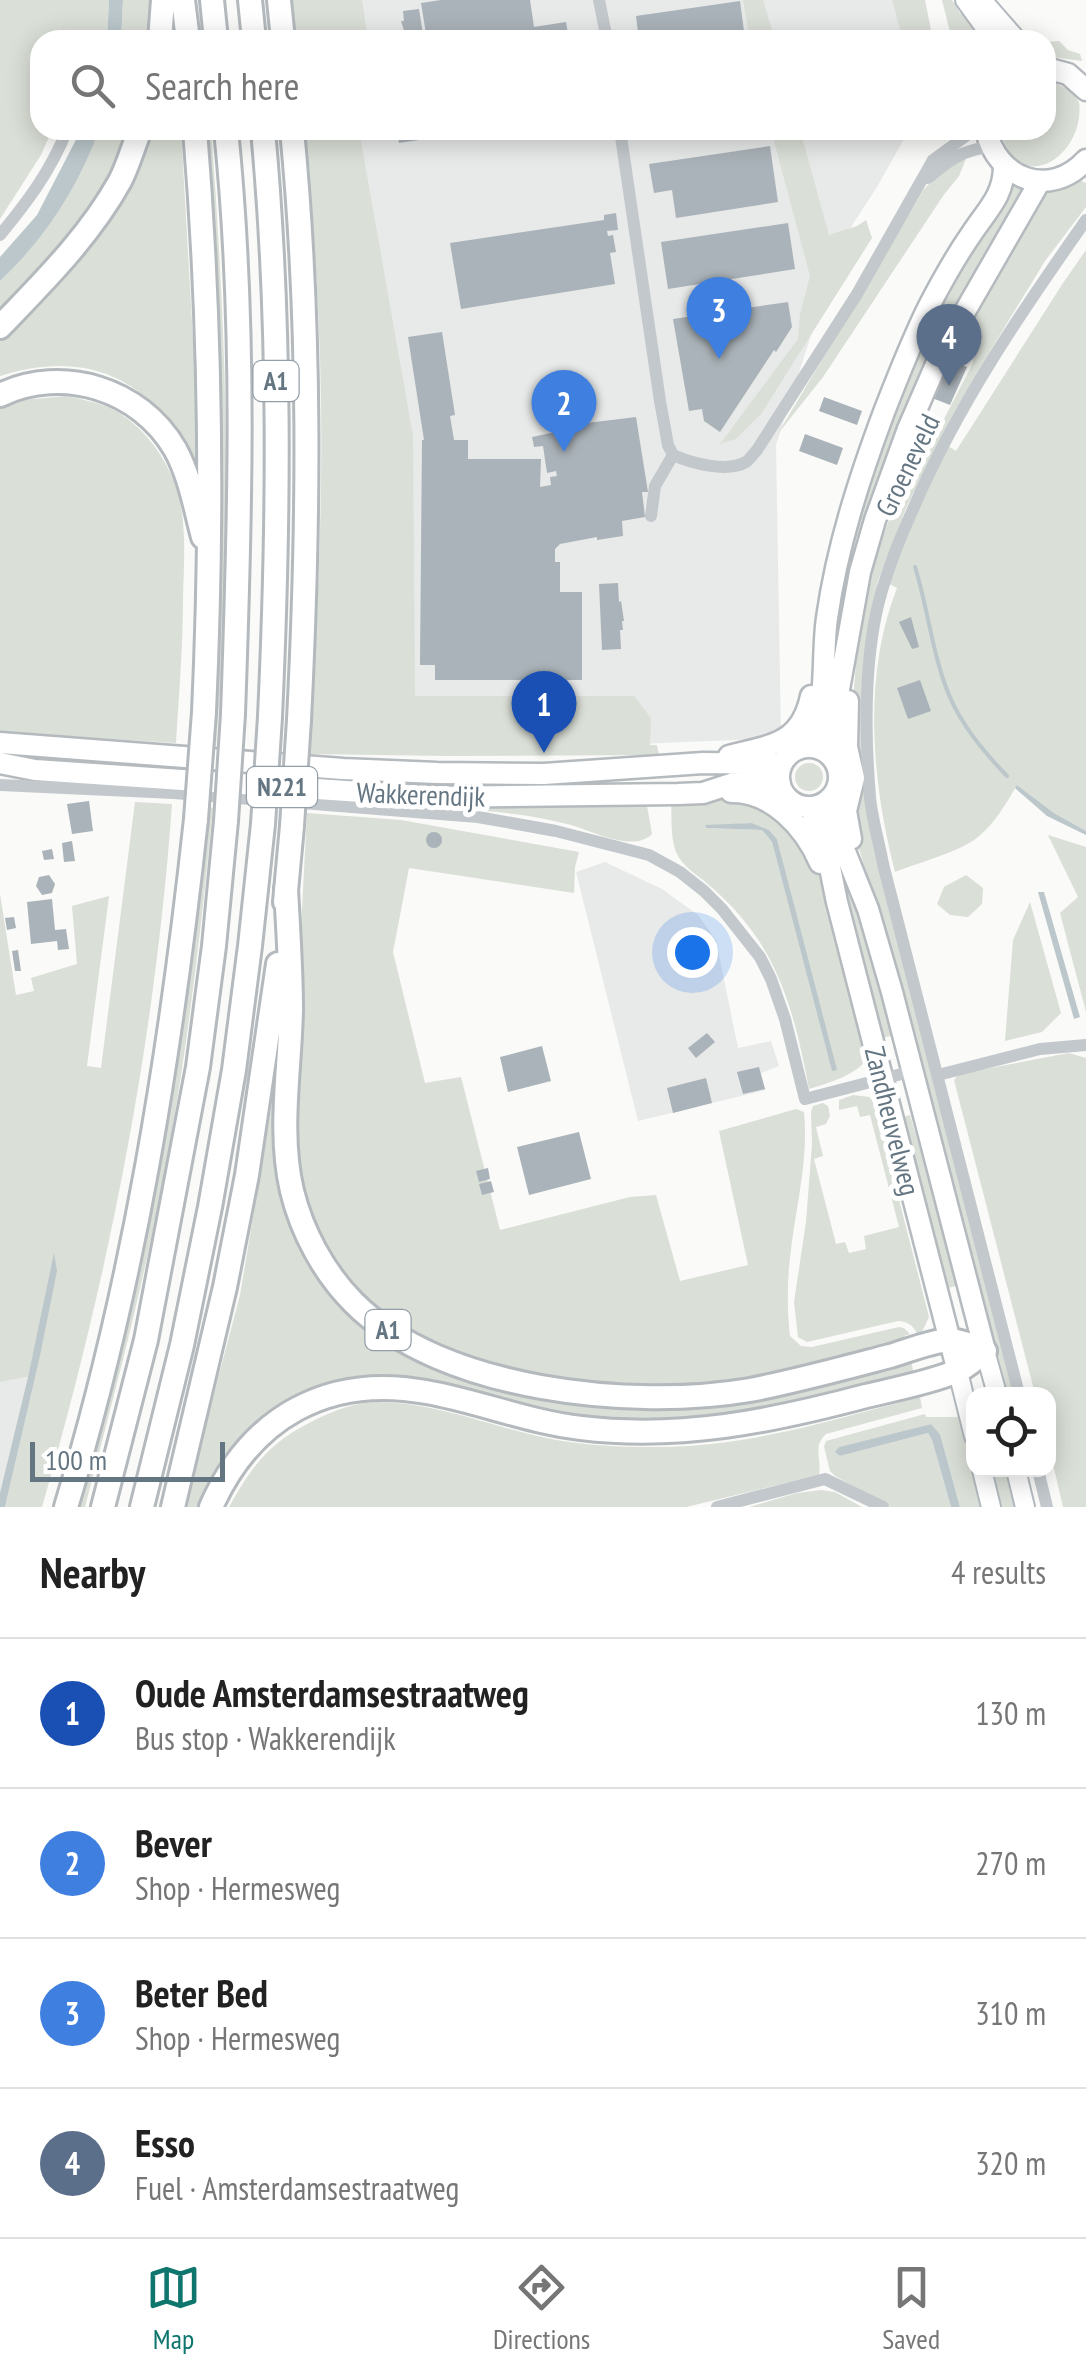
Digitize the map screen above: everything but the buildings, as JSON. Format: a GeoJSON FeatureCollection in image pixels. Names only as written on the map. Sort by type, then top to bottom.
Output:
{"type":"FeatureCollection","features":[{"type":"Feature","properties":{"kind":"highway"},"geometry":{"type":"LineString","coordinates":[[161,30],[163,0]]}},
{"type":"Feature","properties":{"kind":"highway"},"geometry":{"type":"LineString","coordinates":[[182,0],[186,30]]}},
{"type":"Feature","properties":{"kind":"highway"},"geometry":{"type":"LineString","coordinates":[[212,0],[215,30]]}},
{"type":"Feature","properties":{"kind":"highway"},"geometry":{"type":"LineString","coordinates":[[250,0],[253,30]]}},
{"type":"Feature","properties":{"kind":"highway"},"geometry":{"type":"LineString","coordinates":[[279,0],[281,30]]}},
{"type":"Feature","properties":{"kind":"highway"},"geometry":{"type":"LineString","coordinates":[[0,328],[100,213],[122,178],[136,140]]}},
{"type":"Feature","properties":{"kind":"highway"},"geometry":{"type":"LineString","coordinates":[[66,1507],[109,1350],[151,1148],[170,1036],[196,818],[210,564],[208,317],[196,140]]}},
{"type":"Feature","properties":{"kind":"highway","name":"A1"},"geometry":{"type":"LineString","coordinates":[[103,1507],[146,1340],[198,1068],[226,822],[240,424],[239,332],[227,140]]}},
{"type":"Feature","properties":{"kind":"highway","name":"A1"},"geometry":{"type":"LineString","coordinates":[[142,1507],[182,1344],[234,1070],[262,824],[270,717],[277,498],[276,331],[264,140]]}},
{"type":"Feature","properties":{"kind":"highway","name":"A1"},"geometry":{"type":"LineString","coordinates":[[173,1507],[225,1287],[246,1175],[273,1008],[292,826],[306,561],[306,350],[293,140]]}},
{"type":"Feature","properties":{"kind":"highway"},"geometry":{"type":"LineString","coordinates":[[0,395],[41,383],[76,383],[119,395],[143,412],[164,432],[180,458],[210,564]]}},
{"type":"Feature","properties":{"kind":"highway","name":"A1"},"geometry":{"type":"LineString","coordinates":[[286,888],[291,1011],[286,1141],[292,1191],[314,1248],[333,1278],[354,1303],[394,1334],[457,1364],[544,1388],[670,1398],[728,1394],[783,1384],[950,1340]]}},
{"type":"Feature","properties":{"kind":"highway"},"geometry":{"type":"LineString","coordinates":[[950,1340],[986,1350]]}},
{"type":"Feature","properties":{"kind":"highway","name":"A1"},"geometry":{"type":"LineString","coordinates":[[211,1507],[240,1456],[267,1428],[291,1411],[352,1389],[384,1386],[427,1392],[520,1417],[582,1428],[675,1431],[792,1416],[958,1372],[986,1350]]}},
{"type":"Feature","properties":{"kind":"main road"},"geometry":{"type":"LineString","coordinates":[[965,0],[987,30]]}},
{"type":"Feature","properties":{"kind":"main road"},"geometry":{"type":"LineString","coordinates":[[982,0],[1008,30]]}},
{"type":"Feature","properties":{"kind":"main road"},"geometry":{"type":"LineString","coordinates":[[1056,71],[1081,77]]}},
{"type":"Feature","properties":{"kind":"main road"},"geometry":{"type":"LineString","coordinates":[[989,140],[1004,166],[1023,178],[1054,180],[1085,164]]}},
{"type":"Feature","properties":{"kind":"main road","name":"N221"},"geometry":{"type":"LineString","coordinates":[[703,764],[768,747],[799,727],[809,706],[840,550],[883,415],[928,308],[968,239],[998,198],[1004,166]]}},
{"type":"Feature","properties":{"kind":"main road","name":"N221"},"geometry":{"type":"LineString","coordinates":[[819,803],[836,791],[839,781],[831,756],[831,734],[867,544],[921,397],[953,331],[1040,181]]}},
{"type":"Feature","properties":{"kind":"main road","name":"N221"},"geometry":{"type":"LineString","coordinates":[[808,746],[820,708],[826,622]]}},
{"type":"Feature","properties":{"kind":"main road","name":"N221"},"geometry":{"type":"LineString","coordinates":[[850,630],[847,746],[854,778],[846,819],[868,909]]}},
{"type":"Feature","properties":{"kind":"main road","name":"Wakkerendijk"},"geometry":{"type":"LineString","coordinates":[[0,743],[437,773],[544,774],[703,764],[781,774]]}},
{"type":"Feature","properties":{"kind":"main road"},"geometry":{"type":"LineString","coordinates":[[819,803],[791,800],[781,774],[794,751],[808,746],[831,756]]}},
{"type":"Feature","properties":{"kind":"main road","name":"Wakkerendijk"},"geometry":{"type":"LineString","coordinates":[[0,763],[35,770],[388,795],[565,797],[703,793],[781,774]]}},
{"type":"Feature","properties":{"kind":"main road","name":"N221"},"geometry":{"type":"LineString","coordinates":[[703,793],[750,793],[794,822],[810,841],[837,902]]}},
{"type":"Feature","properties":{"kind":"main road","name":"Zandheuvelweg"},"geometry":{"type":"LineString","coordinates":[[819,803],[840,839],[868,909],[995,1387]]}},
{"type":"Feature","properties":{"kind":"main road","name":"Zandheuvelweg"},"geometry":{"type":"LineString","coordinates":[[819,803],[818,822],[837,902],[966,1405]]}},
{"type":"Feature","properties":{"kind":"main road"},"geometry":{"type":"LineString","coordinates":[[984,1477],[992,1507]]}},
{"type":"Feature","properties":{"kind":"main road"},"geometry":{"type":"LineString","coordinates":[[1018,1477],[1025,1507]]}},
{"type":"Feature","properties":{"kind":"street"},"geometry":{"type":"LineString","coordinates":[[599,0],[605,30]]}},
{"type":"Feature","properties":{"kind":"street"},"geometry":{"type":"LineString","coordinates":[[0,236],[34,195],[63,140]]}},
{"type":"Feature","properties":{"kind":"street"},"geometry":{"type":"LineString","coordinates":[[621,140],[668,445],[673,454],[692,464],[730,466],[745,462],[757,450],[857,294],[933,160],[958,140]]}},
{"type":"Feature","properties":{"kind":"street"},"geometry":{"type":"LineString","coordinates":[[922,182],[954,156],[985,140]]}},
{"type":"Feature","properties":{"kind":"street","name":"Groeneveld"},"geometry":{"type":"LineString","coordinates":[[938,1076],[870,800],[868,706],[876,615],[892,556],[953,426],[1013,327],[1086,220]]}},
{"type":"Feature","properties":{"kind":"street"},"geometry":{"type":"LineString","coordinates":[[651,516],[655,486],[673,454]]}},
{"type":"Feature","properties":{"kind":"street","name":"Wakkerendijk"},"geometry":{"type":"LineString","coordinates":[[0,784],[194,794],[478,817],[556,831],[649,855],[704,891],[760,957],[786,1019],[805,1099],[882,1078]]}},
{"type":"Feature","properties":{"kind":"street"},"geometry":{"type":"LineString","coordinates":[[938,1076],[1040,1049],[1086,1045]]}},
{"type":"Feature","properties":{"kind":"street"},"geometry":{"type":"LineString","coordinates":[[882,1078],[913,1071]]}},
{"type":"Feature","properties":{"kind":"street","name":"Zandheuvelweg"},"geometry":{"type":"LineString","coordinates":[[938,1076],[1017,1387]]}},
{"type":"Feature","properties":{"kind":"street"},"geometry":{"type":"LineString","coordinates":[[1040,1477],[1047,1507]]}},
{"type":"Feature","properties":{"kind":"street"},"geometry":{"type":"LineString","coordinates":[[718,1507],[825,1479],[882,1507]]}},
{"type":"Feature","properties":{"kind":"shaded area"},"geometry":{"type":"Polygon","coordinates":[[[0,0],[109,0],[108,30],[30,30],[30,140],[48,140],[0,219],[0,0]]]}},
{"type":"Feature","properties":{"kind":"shaded area"},"geometry":{"type":"Polygon","coordinates":[[[109,0],[123,0],[122,30],[108,30],[109,0]]]}},
{"type":"Feature","properties":{"kind":"shaded area"},"geometry":{"type":"Polygon","coordinates":[[[123,0],[152,0],[150,30],[122,30],[123,0]]]}},
{"type":"Feature","properties":{"kind":"shaded area"},"geometry":{"type":"Polygon","coordinates":[[[291,0],[362,0],[366,30],[295,30],[291,0]]]}},
{"type":"Feature","properties":{"kind":"shaded area"},"geometry":{"type":"Polygon","coordinates":[[[303,0],[918,0],[927,30],[306,30],[303,0]]]}},
{"type":"Feature","properties":{"kind":"shaded area"},"geometry":{"type":"Polygon","coordinates":[[[743,0],[763,0],[772,30],[748,30],[743,0]]]}},
{"type":"Feature","properties":{"kind":"shaded area"},"geometry":{"type":"Polygon","coordinates":[[[892,0],[925,0],[931,30],[900,30],[892,0]]]}},
{"type":"Feature","properties":{"kind":"shaded area"},"geometry":{"type":"Polygon","coordinates":[[[942,0],[952,0],[960,13],[981,30],[950,30],[942,0]]]}},
{"type":"Feature","properties":{"kind":"shaded area"},"geometry":{"type":"Polygon","coordinates":[[[1056,41],[1080,54],[1082,61],[1056,57],[1056,41]]]}},
{"type":"Feature","properties":{"kind":"shaded area"},"geometry":{"type":"Polygon","coordinates":[[[1056,85],[1079,102],[1072,139],[1062,153],[1035,166],[1021,163],[1004,140],[1056,140],[1056,85]]]}},
{"type":"Feature","properties":{"kind":"shaded area"},"geometry":{"type":"Polygon","coordinates":[[[76,140],[95,140],[81,172],[46,230],[0,281],[0,257],[37,215],[76,140]]]}},
{"type":"Feature","properties":{"kind":"shaded area"},"geometry":{"type":"Polygon","coordinates":[[[94,140],[126,140],[97,204],[0,314],[0,281],[31,248],[80,172],[94,140]]]}},
{"type":"Feature","properties":{"kind":"shaded area"},"geometry":{"type":"Polygon","coordinates":[[[142,140],[182,140],[197,463],[160,411],[143,395],[106,374],[65,366],[0,376],[0,338],[75,261],[142,140]]]}},
{"type":"Feature","properties":{"kind":"shaded area"},"geometry":{"type":"Polygon","coordinates":[[[203,140],[212,140],[226,438],[221,669],[216,746],[208,745],[203,140]]]}},
{"type":"Feature","properties":{"kind":"shaded area"},"geometry":{"type":"Polygon","coordinates":[[[306,140],[361,140],[413,436],[415,696],[634,696],[651,718],[650,745],[657,745],[659,755],[310,754],[320,535],[316,267],[306,140]]]}},
{"type":"Feature","properties":{"kind":"shaded area"},"geometry":{"type":"Polygon","coordinates":[[[315,140],[903,140],[840,244],[776,445],[781,738],[452,752],[333,749],[315,140]]]}},
{"type":"Feature","properties":{"kind":"shaded area"},"geometry":{"type":"Polygon","coordinates":[[[774,140],[803,140],[829,235],[866,220],[872,238],[761,414],[736,439],[720,444],[798,339],[810,276],[774,140]]]}},
{"type":"Feature","properties":{"kind":"shaded area"},"geometry":{"type":"Polygon","coordinates":[[[967,156],[959,176],[823,377],[777,435],[924,189],[967,156]]]}},
{"type":"Feature","properties":{"kind":"shaded area"},"geometry":{"type":"Polygon","coordinates":[[[1077,179],[1086,183],[1086,207],[1045,261],[987,356],[906,508],[878,581],[866,655],[866,791],[1011,1387],[1002,1387],[900,989],[851,821],[852,713],[868,570],[911,468],[932,442],[972,365],[974,356],[970,354],[965,324],[1023,230],[1040,194],[1062,189],[1077,179]]]}},
{"type":"Feature","properties":{"kind":"shaded area"},"geometry":{"type":"Polygon","coordinates":[[[1012,186],[1021,189],[1014,211],[930,359],[836,693],[826,692],[841,576],[874,459],[935,314],[1012,186]]]}},
{"type":"Feature","properties":{"kind":"shaded area"},"geometry":{"type":"Polygon","coordinates":[[[1086,250],[1086,831],[1017,785],[978,837],[895,872],[881,802],[874,730],[879,657],[897,588],[889,584],[948,446],[956,451],[1086,250]]]}},
{"type":"Feature","properties":{"kind":"shaded area"},"geometry":{"type":"Polygon","coordinates":[[[66,396],[110,408],[132,422],[160,454],[177,490],[184,556],[176,743],[0,732],[0,408],[23,400],[66,396]]]}},
{"type":"Feature","properties":{"kind":"shaded area"},"geometry":{"type":"Polygon","coordinates":[[[809,763],[819,767],[823,777],[819,787],[809,791],[799,787],[795,777],[799,767],[809,763]]]}},
{"type":"Feature","properties":{"kind":"shaded area"},"geometry":{"type":"Polygon","coordinates":[[[1017,785],[1086,831],[1086,835],[1047,816],[1015,788],[1017,785]]]}},
{"type":"Feature","properties":{"kind":"shaded area"},"geometry":{"type":"Polygon","coordinates":[[[746,798],[772,814],[802,841],[824,880],[866,1053],[867,1060],[854,1071],[809,1089],[792,1017],[773,965],[739,915],[679,858],[673,839],[671,799],[746,798]],[[752,823],[705,826],[762,830],[772,842],[832,1070],[836,1070],[777,839],[769,830],[752,823]]]}},
{"type":"Feature","properties":{"kind":"shaded area"},"geometry":{"type":"Polygon","coordinates":[[[481,800],[564,806],[646,800],[652,834],[624,841],[531,816],[407,805],[481,800]]]}},
{"type":"Feature","properties":{"kind":"shaded area"},"geometry":{"type":"Polygon","coordinates":[[[135,802],[172,804],[154,982],[125,1159],[88,1334],[42,1507],[5,1507],[38,1365],[54,1257],[28,1377],[0,1382],[0,894],[16,995],[34,991],[31,978],[77,964],[72,906],[109,896],[87,1066],[101,1068],[135,802]]]}},
{"type":"Feature","properties":{"kind":"shaded area"},"geometry":{"type":"Polygon","coordinates":[[[205,806],[213,808],[202,916],[162,1186],[85,1507],[71,1507],[205,806]]]}},
{"type":"Feature","properties":{"kind":"shaded area"},"geometry":{"type":"Polygon","coordinates":[[[307,813],[401,820],[579,852],[574,893],[409,868],[393,952],[425,1083],[461,1077],[500,1230],[630,1197],[656,1195],[680,1281],[748,1265],[719,1131],[796,1109],[804,1112],[805,1149],[789,1268],[790,1336],[801,1346],[812,1347],[899,1327],[910,1334],[904,1336],[907,1347],[782,1377],[763,1375],[651,1389],[567,1384],[464,1357],[405,1334],[340,1282],[301,1194],[292,1102],[307,813]]]}},
{"type":"Feature","properties":{"kind":"shaded area"},"geometry":{"type":"Polygon","coordinates":[[[752,823],[769,830],[777,839],[837,1070],[832,1071],[772,842],[762,830],[705,825],[752,823]]]}},
{"type":"Feature","properties":{"kind":"shaded area"},"geometry":{"type":"Polygon","coordinates":[[[1048,835],[1086,847],[1086,1012],[1060,913],[1078,897],[1048,835]]]}},
{"type":"Feature","properties":{"kind":"shaded area"},"geometry":{"type":"Polygon","coordinates":[[[843,857],[897,1035],[881,1038],[832,861],[843,857]]]}},
{"type":"Feature","properties":{"kind":"shaded area"},"geometry":{"type":"Polygon","coordinates":[[[605,862],[662,889],[698,915],[716,940],[738,1048],[771,1041],[779,1066],[759,1074],[766,1090],[638,1121],[576,872],[605,862]]]}},
{"type":"Feature","properties":{"kind":"shaded area"},"geometry":{"type":"Polygon","coordinates":[[[966,875],[983,888],[982,904],[968,917],[950,915],[937,904],[944,887],[966,875]]]}},
{"type":"Feature","properties":{"kind":"shaded area"},"geometry":{"type":"Polygon","coordinates":[[[1038,892],[1044,892],[1080,1017],[1074,1019],[1038,892]]]}},
{"type":"Feature","properties":{"kind":"shaded area"},"geometry":{"type":"Polygon","coordinates":[[[1030,902],[1061,1013],[1042,1032],[1005,1041],[1013,940],[1030,902]]]}},
{"type":"Feature","properties":{"kind":"shaded area"},"geometry":{"type":"Polygon","coordinates":[[[1069,1053],[1086,1058],[1086,1507],[1063,1507],[1056,1477],[1056,1387],[1033,1387],[954,1080],[959,1074],[1069,1053]]]}},
{"type":"Feature","properties":{"kind":"shaded area"},"geometry":{"type":"Polygon","coordinates":[[[275,1085],[280,1144],[296,1230],[305,1255],[335,1303],[371,1335],[398,1351],[512,1386],[611,1401],[910,1356],[914,1375],[770,1411],[651,1424],[330,1385],[296,1397],[273,1411],[239,1449],[201,1507],[184,1507],[240,1295],[275,1085]]]}},
{"type":"Feature","properties":{"kind":"shaded area"},"geometry":{"type":"Polygon","coordinates":[[[853,1095],[869,1097],[883,1113],[894,1180],[929,1317],[919,1338],[911,1326],[898,1321],[807,1342],[798,1337],[794,1302],[806,1222],[813,1106],[823,1103],[830,1116],[826,1124],[816,1127],[823,1156],[814,1159],[836,1244],[845,1242],[849,1253],[866,1249],[864,1236],[899,1227],[870,1115],[860,1117],[857,1106],[839,1110],[839,1100],[853,1095]]]}},
{"type":"Feature","properties":{"kind":"shaded area"},"geometry":{"type":"Polygon","coordinates":[[[910,1115],[961,1285],[943,1289],[899,1118],[910,1115]]]}},
{"type":"Feature","properties":{"kind":"shaded area"},"geometry":{"type":"Polygon","coordinates":[[[54,1253],[57,1271],[38,1365],[5,1507],[0,1507],[0,1493],[54,1253]]]}},
{"type":"Feature","properties":{"kind":"shaded area"},"geometry":{"type":"Polygon","coordinates":[[[28,1377],[3,1483],[0,1493],[0,1382],[28,1377]]]}},
{"type":"Feature","properties":{"kind":"shaded area"},"geometry":{"type":"Polygon","coordinates":[[[920,1397],[922,1408],[826,1434],[818,1448],[819,1475],[686,1507],[229,1507],[254,1468],[284,1438],[326,1415],[360,1404],[425,1407],[569,1442],[653,1447],[755,1438],[920,1397]]]}},
{"type":"Feature","properties":{"kind":"shaded area"},"geometry":{"type":"Polygon","coordinates":[[[925,1414],[962,1417],[966,1477],[977,1477],[983,1507],[960,1507],[940,1434],[931,1424],[839,1447],[836,1452],[840,1456],[928,1433],[951,1507],[891,1507],[830,1471],[826,1441],[925,1414]]]}},
{"type":"Feature","properties":{"kind":"shaded area"},"geometry":{"type":"Polygon","coordinates":[[[931,1424],[940,1434],[960,1507],[951,1507],[928,1433],[840,1456],[835,1452],[839,1447],[931,1424]]]}},
{"type":"Feature","properties":{"kind":"shaded area"},"geometry":{"type":"Polygon","coordinates":[[[992,1477],[1010,1477],[1017,1507],[999,1507],[992,1477]]]}},
{"type":"Feature","properties":{"kind":"shaded area"},"geometry":{"type":"Polygon","coordinates":[[[835,1492],[862,1507],[749,1507],[797,1493],[835,1492]]]}},
{"type":"Feature","properties":{"kind":"waterway"},"geometry":{"type":"LineString","coordinates":[[915,567],[949,695],[974,738],[1007,776]]}},
{"type":"Feature","properties":{"kind":"place","name":"Beter Bed"},"geometry":{"type":"Point","coordinates":[719,359]}},
{"type":"Feature","properties":{"kind":"place","name":"Esso"},"geometry":{"type":"Point","coordinates":[949,386]}},
{"type":"Feature","properties":{"kind":"place","name":"Bever"},"geometry":{"type":"Point","coordinates":[564,452]}},
{"type":"Feature","properties":{"kind":"place","name":"Oude Amsterdamsestraatweg"},"geometry":{"type":"Point","coordinates":[544,753]}}]}
